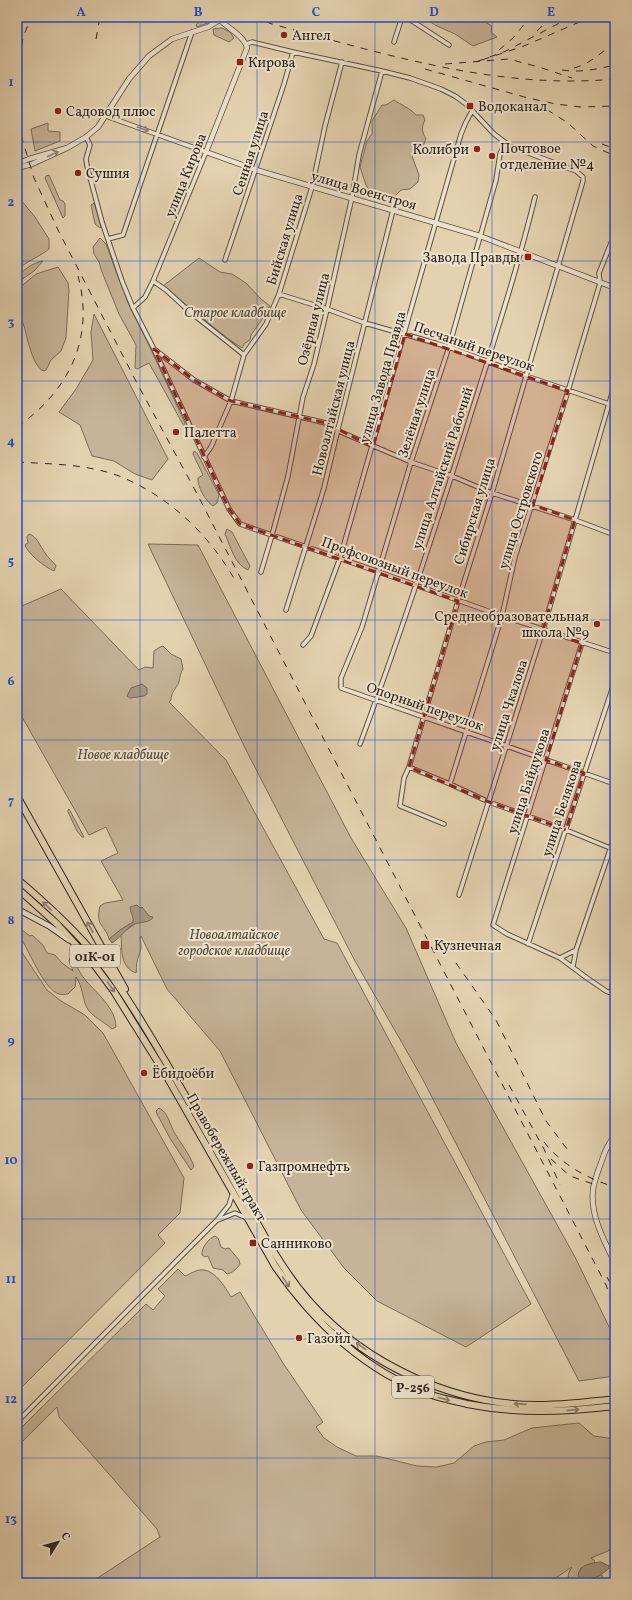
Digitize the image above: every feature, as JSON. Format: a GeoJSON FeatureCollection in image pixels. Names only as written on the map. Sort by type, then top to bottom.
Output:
{"type":"FeatureCollection","features":[{"type":"Feature","properties":{"kind":"highway"},"geometry":{"type":"LineString","coordinates":[[17,796],[157,1046]]}},
{"type":"Feature","properties":{"kind":"highway","name":"Правобережный тракт"},"geometry":{"type":"LineString","coordinates":[[17,879],[61,919],[102,963],[119,986],[157,1046],[278,1259],[311,1304],[333,1324],[378,1358],[416,1378],[458,1393],[496,1402],[538,1405],[615,1399]]}},
{"type":"Feature","properties":{"kind":"highway","name":"Правобережный тракт"},"geometry":{"type":"LineString","coordinates":[[17,888],[51,918],[96,967],[113,990],[151,1050],[275,1266],[297,1297],[338,1338],[374,1366],[412,1387],[432,1395],[476,1406],[538,1412],[615,1406]]}},
{"type":"Feature","properties":{"kind":"highway"},"geometry":{"type":"LineString","coordinates":[[374,1366],[429,1391],[433,1391],[431,1387],[397,1371],[378,1358]]}},
{"type":"Feature","properties":{"kind":"main road"},"geometry":{"type":"LineString","coordinates":[[17,909],[49,926],[78,947]]}},
{"type":"Feature","properties":{"kind":"street"},"geometry":{"type":"LineString","coordinates":[[394,42],[402,17]]}},
{"type":"Feature","properties":{"kind":"street"},"geometry":{"type":"LineString","coordinates":[[406,17],[449,45]]}},
{"type":"Feature","properties":{"kind":"street"},"geometry":{"type":"LineString","coordinates":[[17,168],[32,164],[67,148],[86,137],[98,127],[129,79],[149,56],[172,39],[208,27],[222,19],[246,44],[252,42],[382,71],[410,78],[441,89],[455,96],[466,104],[505,143]]}},
{"type":"Feature","properties":{"kind":"street"},"geometry":{"type":"LineString","coordinates":[[108,239],[122,235],[192,32]]}},
{"type":"Feature","properties":{"kind":"street","name":"улица Кирова"},"geometry":{"type":"LineString","coordinates":[[133,308],[145,298],[153,281],[241,64],[247,48],[246,44]]}},
{"type":"Feature","properties":{"kind":"street","name":"Сенная улица"},"geometry":{"type":"LineString","coordinates":[[225,260],[256,170],[293,52]]}},
{"type":"Feature","properties":{"kind":"street","name":"Бийская улица"},"geometry":{"type":"LineString","coordinates":[[204,457],[211,447],[231,401],[244,355],[266,324],[279,294],[312,187],[324,126],[342,62]]}},
{"type":"Feature","properties":{"kind":"street","name":"Озёрная улица"},"geometry":{"type":"LineString","coordinates":[[261,572],[288,476],[299,416],[327,309],[352,197],[359,155],[382,71]]}},
{"type":"Feature","properties":{"kind":"street","name":"улица Завода Правда"},"geometry":{"type":"LineString","coordinates":[[303,645],[311,636],[340,558],[461,134],[472,111]]}},
{"type":"Feature","properties":{"kind":"street","name":"улица Военстроя"},"geometry":{"type":"LineString","coordinates":[[106,116],[256,170],[437,222],[480,236],[615,288]]}},
{"type":"Feature","properties":{"kind":"street"},"geometry":{"type":"LineString","coordinates":[[86,137],[90,145],[86,162],[108,239],[133,308],[154,349],[204,457]]}},
{"type":"Feature","properties":{"kind":"street","name":"Сибирская улица"},"geometry":{"type":"LineString","coordinates":[[444,824],[400,806],[404,778],[409,768],[423,716],[492,493],[559,266],[583,177],[576,171],[505,143]]}},
{"type":"Feature","properties":{"kind":"street","name":"Зелёная улица"},"geometry":{"type":"LineString","coordinates":[[341,688],[341,678],[362,627],[411,462],[449,347],[496,180],[500,154],[505,143]]}},
{"type":"Feature","properties":{"kind":"street"},"geometry":{"type":"LineString","coordinates":[[17,164],[67,148]]}},
{"type":"Feature","properties":{"kind":"street","name":"улица Алтайский Рабочий"},"geometry":{"type":"LineString","coordinates":[[360,744],[416,585],[452,476],[521,252],[535,197]]}},
{"type":"Feature","properties":{"kind":"street","name":"Новоалтайская улица"},"geometry":{"type":"LineString","coordinates":[[286,610],[324,488],[393,210]]}},
{"type":"Feature","properties":{"kind":"street","name":"улица Островского"},"geometry":{"type":"LineString","coordinates":[[450,784],[502,616],[515,558],[533,506],[600,283],[599,273],[611,243]]}},
{"type":"Feature","properties":{"kind":"street"},"geometry":{"type":"LineString","coordinates":[[153,281],[166,290],[190,312],[244,355]]}},
{"type":"Feature","properties":{"kind":"street","name":"Песчаный переулок"},"geometry":{"type":"LineString","coordinates":[[279,294],[365,323],[449,347],[568,391],[615,406]]}},
{"type":"Feature","properties":{"kind":"street"},"geometry":{"type":"LineString","coordinates":[[154,349],[194,380],[231,401],[326,423],[343,433],[373,446],[492,493],[575,520],[614,535],[615,530]]}},
{"type":"Feature","properties":{"kind":"street","name":"улица Чкалова"},"geometry":{"type":"LineString","coordinates":[[459,895],[543,630],[615,383]]}},
{"type":"Feature","properties":{"kind":"street","name":"Профсоюзный переулок"},"geometry":{"type":"LineString","coordinates":[[204,457],[229,509],[238,522],[244,526],[340,558],[458,601],[615,653]]}},
{"type":"Feature","properties":{"kind":"street","name":"улица Байдукова"},"geometry":{"type":"LineString","coordinates":[[528,944],[493,925],[582,643]]}},
{"type":"Feature","properties":{"kind":"street","name":"улица Белякова"},"geometry":{"type":"LineString","coordinates":[[528,944],[615,680]]}},
{"type":"Feature","properties":{"kind":"street","name":"Опорный переулок"},"geometry":{"type":"LineString","coordinates":[[341,688],[615,784]]}},
{"type":"Feature","properties":{"kind":"street"},"geometry":{"type":"LineString","coordinates":[[409,768],[450,784],[489,802],[613,849]]}},
{"type":"Feature","properties":{"kind":"street"},"geometry":{"type":"LineString","coordinates":[[573,966],[576,950],[613,849],[615,835]]}},
{"type":"Feature","properties":{"kind":"street"},"geometry":{"type":"LineString","coordinates":[[528,944],[560,958],[573,966],[587,978],[614,994]]}},
{"type":"Feature","properties":{"kind":"street"},"geometry":{"type":"LineString","coordinates":[[560,958],[576,950]]}},
{"type":"Feature","properties":{"kind":"street"},"geometry":{"type":"LineString","coordinates":[[614,994],[612,986],[615,980]]}},
{"type":"Feature","properties":{"kind":"street"},"geometry":{"type":"LineString","coordinates":[[615,1136],[608,1145],[593,1190],[594,1209],[600,1230],[615,1263]]}},
{"type":"Feature","properties":{"kind":"street"},"geometry":{"type":"LineString","coordinates":[[17,1422],[217,1220],[229,1205],[233,1192]]}},
{"type":"Feature","properties":{"kind":"street"},"geometry":{"type":"LineString","coordinates":[[217,1220],[235,1213],[247,1218]]}},
{"type":"Feature","properties":{"kind":"highlighted area"},"geometry":{"type":"Polygon","coordinates":[[[405,334],[568,391],[533,505],[575,520],[543,630],[582,643],[546,760],[584,773],[566,830],[489,802],[409,767],[458,601],[240,524],[229,509],[154,349],[194,380],[231,401],[326,423],[373,447],[405,334]]]}},
{"type":"Feature","properties":{"kind":"green space"},"geometry":{"type":"Polygon","coordinates":[[[203,17],[213,17],[213,21],[197,27],[196,25],[203,17]]]}},
{"type":"Feature","properties":{"kind":"green space"},"geometry":{"type":"Polygon","coordinates":[[[424,17],[484,17],[483,21],[492,26],[491,32],[497,37],[473,46],[455,34],[435,25],[424,17]]]}},
{"type":"Feature","properties":{"kind":"green space"},"geometry":{"type":"Polygon","coordinates":[[[222,28],[230,32],[234,38],[229,42],[214,35],[213,29],[222,28]]]}},
{"type":"Feature","properties":{"kind":"green space"},"geometry":{"type":"Polygon","coordinates":[[[394,100],[408,108],[416,115],[423,115],[425,120],[422,130],[426,139],[421,151],[412,156],[419,175],[418,182],[410,189],[401,190],[393,198],[371,193],[366,185],[360,167],[367,141],[372,134],[372,121],[382,105],[386,105],[394,100]]]}},
{"type":"Feature","properties":{"kind":"green space"},"geometry":{"type":"Polygon","coordinates":[[[48,123],[48,131],[60,132],[60,141],[35,151],[31,129],[48,123]]]}},
{"type":"Feature","properties":{"kind":"green space"},"geometry":{"type":"Polygon","coordinates":[[[49,175],[60,200],[65,204],[65,216],[63,218],[45,178],[49,175]]]}},
{"type":"Feature","properties":{"kind":"green space"},"geometry":{"type":"Polygon","coordinates":[[[17,193],[49,239],[49,249],[17,270],[17,193]]]}},
{"type":"Feature","properties":{"kind":"green space"},"geometry":{"type":"Polygon","coordinates":[[[94,203],[101,226],[100,228],[95,224],[91,205],[94,203]]]}},
{"type":"Feature","properties":{"kind":"green space"},"geometry":{"type":"Polygon","coordinates":[[[100,238],[106,244],[128,303],[185,423],[185,428],[149,363],[137,369],[135,368],[136,345],[119,314],[99,262],[94,254],[93,247],[100,238]]]}},
{"type":"Feature","properties":{"kind":"green space","name":"Старое кладбище"},"geometry":{"type":"Polygon","coordinates":[[[199,258],[220,272],[232,274],[246,283],[270,306],[251,335],[250,340],[245,343],[242,348],[227,338],[163,286],[199,258]]]}},
{"type":"Feature","properties":{"kind":"green space"},"geometry":{"type":"Polygon","coordinates":[[[43,261],[34,271],[17,283],[17,277],[23,271],[32,265],[43,261]]]}},
{"type":"Feature","properties":{"kind":"green space"},"geometry":{"type":"Polygon","coordinates":[[[58,267],[68,283],[69,290],[66,338],[61,351],[51,360],[44,371],[40,369],[34,358],[23,324],[18,314],[17,290],[36,274],[58,267]]]}},
{"type":"Feature","properties":{"kind":"green space"},"geometry":{"type":"Polygon","coordinates":[[[94,314],[168,459],[152,480],[135,474],[114,461],[92,456],[80,425],[59,412],[76,389],[93,360],[91,332],[94,314]]]}},
{"type":"Feature","properties":{"kind":"green space"},"geometry":{"type":"Polygon","coordinates":[[[194,451],[197,453],[219,495],[217,503],[213,506],[200,489],[198,478],[203,475],[193,454],[194,451]]]}},
{"type":"Feature","properties":{"kind":"green space"},"geometry":{"type":"Polygon","coordinates":[[[227,529],[232,532],[250,566],[248,570],[239,564],[236,559],[225,534],[227,529]]]}},
{"type":"Feature","properties":{"kind":"green space"},"geometry":{"type":"Polygon","coordinates":[[[29,534],[36,539],[46,555],[56,566],[54,571],[37,560],[26,548],[25,545],[28,543],[27,537],[29,534]]]}},
{"type":"Feature","properties":{"kind":"green space"},"geometry":{"type":"Polygon","coordinates":[[[148,544],[198,545],[351,838],[406,928],[456,1043],[575,1257],[615,1339],[615,1376],[579,1381],[421,1076],[355,961],[246,750],[148,544]]]}},
{"type":"Feature","properties":{"kind":"green space","name":"Новоалтайское городское кладбище"},"geometry":{"type":"Polygon","coordinates":[[[61,589],[139,670],[145,667],[153,668],[154,651],[163,646],[171,654],[181,659],[183,669],[179,682],[169,702],[226,760],[324,939],[337,943],[531,1304],[466,1347],[377,1301],[344,1268],[301,1210],[220,1051],[167,989],[141,936],[141,948],[136,973],[127,966],[122,956],[121,934],[135,924],[133,922],[109,939],[101,925],[99,918],[100,906],[105,903],[123,900],[101,861],[118,853],[106,827],[89,835],[17,708],[17,608],[61,589]]]}},
{"type":"Feature","properties":{"kind":"green space"},"geometry":{"type":"Polygon","coordinates":[[[69,809],[84,837],[82,837],[77,831],[68,812],[69,809]]]}},
{"type":"Feature","properties":{"kind":"green space"},"geometry":{"type":"Polygon","coordinates":[[[22,930],[30,936],[32,935],[43,945],[47,953],[55,955],[62,963],[73,971],[69,961],[70,958],[72,960],[84,978],[113,1014],[116,1027],[112,1029],[89,1011],[85,1004],[80,985],[76,977],[75,987],[68,994],[59,994],[53,991],[42,978],[20,937],[20,932],[22,930]]]}},
{"type":"Feature","properties":{"kind":"green space"},"geometry":{"type":"Polygon","coordinates":[[[17,945],[47,990],[61,1001],[85,1015],[103,1033],[184,1178],[180,1213],[158,1235],[165,1243],[17,1392],[17,945]]]}},
{"type":"Feature","properties":{"kind":"green space"},"geometry":{"type":"Polygon","coordinates":[[[159,1108],[165,1112],[174,1132],[190,1157],[194,1166],[191,1170],[171,1140],[157,1114],[156,1111],[159,1108]]]}},
{"type":"Feature","properties":{"kind":"green space"},"geometry":{"type":"Polygon","coordinates":[[[215,1236],[218,1238],[221,1247],[225,1249],[229,1248],[239,1260],[239,1266],[227,1274],[223,1270],[213,1268],[208,1256],[205,1257],[202,1255],[206,1244],[215,1236]]]}},
{"type":"Feature","properties":{"kind":"green space"},"geometry":{"type":"Polygon","coordinates":[[[178,1269],[185,1276],[200,1270],[205,1270],[210,1272],[218,1279],[226,1288],[231,1297],[240,1292],[283,1363],[323,1422],[316,1427],[324,1438],[337,1447],[356,1456],[377,1456],[417,1466],[437,1467],[454,1463],[474,1446],[486,1442],[504,1440],[532,1428],[579,1423],[594,1436],[615,1439],[615,1456],[613,1456],[615,1460],[615,1548],[591,1558],[595,1563],[586,1565],[580,1569],[586,1579],[602,1575],[603,1581],[601,1583],[570,1583],[568,1575],[572,1567],[547,1583],[90,1583],[160,1537],[157,1529],[59,1417],[57,1407],[17,1447],[17,1432],[146,1304],[153,1310],[165,1296],[158,1289],[178,1269]]]}},
{"type":"Feature","properties":{"kind":"shaded area"},"geometry":{"type":"Polygon","coordinates":[[[142,684],[147,688],[147,694],[144,696],[130,698],[127,696],[131,688],[142,684]]]}},
{"type":"Feature","properties":{"kind":"shaded area"},"geometry":{"type":"Polygon","coordinates":[[[137,905],[140,908],[142,907],[149,916],[153,917],[152,919],[147,922],[131,926],[112,943],[109,939],[133,922],[130,907],[137,905]]]}},
{"type":"Feature","properties":{"kind":"shaded area"},"geometry":{"type":"Polygon","coordinates":[[[601,1562],[609,1566],[609,1568],[595,1578],[586,1579],[578,1576],[581,1569],[586,1565],[601,1562]]]}},
{"type":"Feature","properties":{"kind":"railway"},"geometry":{"type":"LineString","coordinates":[[17,74],[23,38],[31,17]]}},
{"type":"Feature","properties":{"kind":"railway"},"geometry":{"type":"LineString","coordinates":[[96,39],[100,17]]}},
{"type":"Feature","properties":{"kind":"railway"},"geometry":{"type":"LineString","coordinates":[[253,17],[272,24],[357,47],[442,67],[528,79],[571,81],[615,79]]}},
{"type":"Feature","properties":{"kind":"railway"},"geometry":{"type":"LineString","coordinates":[[499,50],[513,38],[530,17]]}},
{"type":"Feature","properties":{"kind":"railway"},"geometry":{"type":"LineString","coordinates":[[537,31],[551,17]]}},
{"type":"Feature","properties":{"kind":"railway"},"geometry":{"type":"LineString","coordinates":[[571,17],[506,51],[476,62],[524,46],[591,17]]}},
{"type":"Feature","properties":{"kind":"railway"},"geometry":{"type":"LineString","coordinates":[[574,68],[591,61],[615,42]]}},
{"type":"Feature","properties":{"kind":"railway"},"geometry":{"type":"LineString","coordinates":[[445,64],[509,59],[572,78]]}},
{"type":"Feature","properties":{"kind":"railway"},"geometry":{"type":"LineString","coordinates":[[562,70],[582,71],[615,65]]}},
{"type":"Feature","properties":{"kind":"railway"},"geometry":{"type":"LineString","coordinates":[[425,69],[528,98],[556,104],[581,107],[615,106]]}},
{"type":"Feature","properties":{"kind":"railway"},"geometry":{"type":"LineString","coordinates":[[535,102],[568,123],[593,146],[615,156]]}},
{"type":"Feature","properties":{"kind":"railway"},"geometry":{"type":"LineString","coordinates":[[17,122],[34,178],[58,230],[138,385],[195,490],[606,1285],[614,1307]]}},
{"type":"Feature","properties":{"kind":"railway"},"geometry":{"type":"LineString","coordinates":[[602,144],[615,149]]}},
{"type":"Feature","properties":{"kind":"railway"},"geometry":{"type":"LineString","coordinates":[[17,427],[35,413],[51,397],[64,380],[73,361],[80,342],[83,321],[82,299],[78,276]]}},
{"type":"Feature","properties":{"kind":"railway"},"geometry":{"type":"LineString","coordinates":[[17,462],[68,465],[94,469],[119,476],[137,484],[155,494],[171,506],[201,533],[214,548],[236,582]]}},
{"type":"Feature","properties":{"kind":"railway"},"geometry":{"type":"LineString","coordinates":[[456,963],[496,1020],[546,1121],[567,1149]]}},
{"type":"Feature","properties":{"kind":"railway"},"geometry":{"type":"LineString","coordinates":[[509,1085],[544,1149],[560,1185]]}},
{"type":"Feature","properties":{"kind":"railway"},"geometry":{"type":"LineString","coordinates":[[544,1142],[559,1158],[576,1170],[595,1180],[615,1187]]}},
{"type":"Feature","properties":{"kind":"railway"},"geometry":{"type":"LineString","coordinates":[[551,1159],[570,1176],[596,1185]]}},
{"type":"Feature","properties":{"kind":"railway"},"geometry":{"type":"LineString","coordinates":[[607,1277],[615,1292]]}},
{"type":"Feature","properties":{"kind":"place","name":"Ангел"},"geometry":{"type":"Point","coordinates":[284,35]}},
{"type":"Feature","properties":{"kind":"place","name":"Кирова"},"geometry":{"type":"Point","coordinates":[240,62]}},
{"type":"Feature","properties":{"kind":"place","name":"Водоканал"},"geometry":{"type":"Point","coordinates":[470,106]}},
{"type":"Feature","properties":{"kind":"place","name":"Садовод плюс"},"geometry":{"type":"Point","coordinates":[58,111]}},
{"type":"Feature","properties":{"kind":"place","name":"Колибри"},"geometry":{"type":"Point","coordinates":[477,149]}},
{"type":"Feature","properties":{"kind":"place","name":"Почтовое отделение №4"},"geometry":{"type":"Point","coordinates":[492,156]}},
{"type":"Feature","properties":{"kind":"place","name":"Сушия"},"geometry":{"type":"Point","coordinates":[78,173]}},
{"type":"Feature","properties":{"kind":"place","name":"Завода Правды"},"geometry":{"type":"Point","coordinates":[528,257]}},
{"type":"Feature","properties":{"kind":"place","name":"Палетта"},"geometry":{"type":"Point","coordinates":[176,432]}},
{"type":"Feature","properties":{"kind":"place","name":"Среднеобразовательная школа №9"},"geometry":{"type":"Point","coordinates":[597,624]}},
{"type":"Feature","properties":{"kind":"place","name":"Кузнечная"},"geometry":{"type":"Point","coordinates":[425,945]}},
{"type":"Feature","properties":{"kind":"place","name":"Ёбидоёби"},"geometry":{"type":"Point","coordinates":[144,1073]}},
{"type":"Feature","properties":{"kind":"place","name":"Газпромнефть"},"geometry":{"type":"Point","coordinates":[250,1166]}},
{"type":"Feature","properties":{"kind":"place","name":"Санниково"},"geometry":{"type":"Point","coordinates":[253,1243]}},
{"type":"Feature","properties":{"kind":"place","name":"Газойл"},"geometry":{"type":"Point","coordinates":[299,1338]}},
{"type":"Feature","properties":{"kind":"park label","name":"Новое кладбище"},"geometry":{"type":"Point","coordinates":[123,754]}}]}
